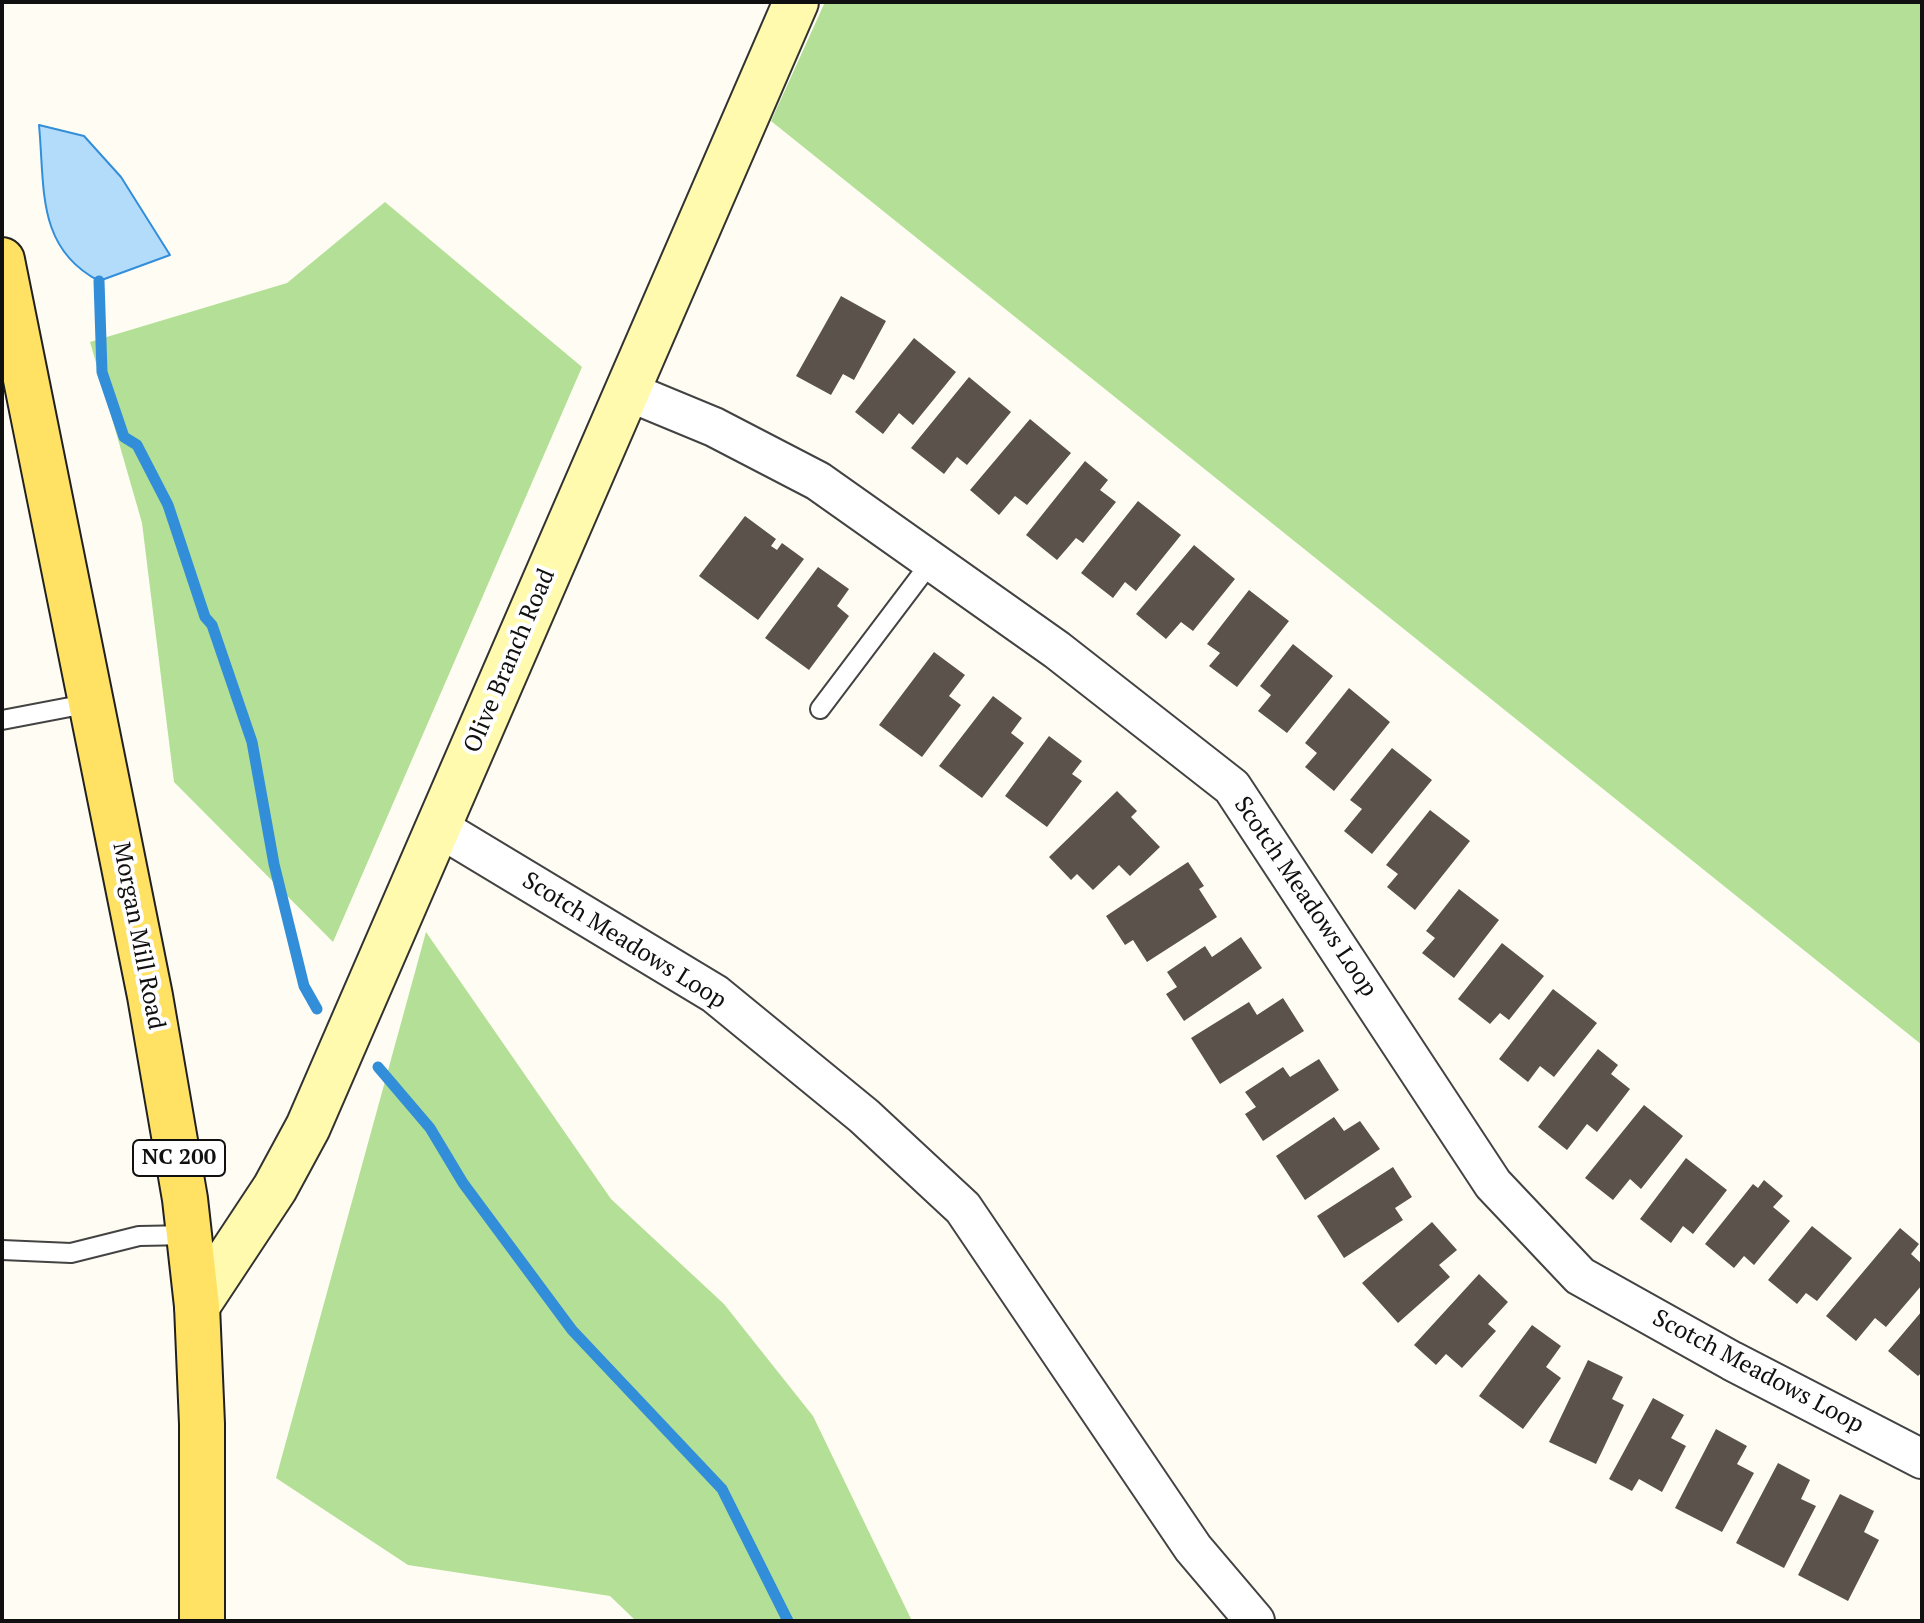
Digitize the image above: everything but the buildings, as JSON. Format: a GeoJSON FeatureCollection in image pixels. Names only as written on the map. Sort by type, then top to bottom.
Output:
{"type":"FeatureCollection","features":[{"type":"Feature","properties":{"kind":"main road","name":"Morgan Mill Road"},"geometry":{"type":"LineString","coordinates":[[2,260],[164,1067],[189,1235],[197,1306],[202,1424],[202,1621]]}},
{"type":"Feature","properties":{"kind":"street","name":"Olive Branch Road"},"geometry":{"type":"LineString","coordinates":[[197,1306],[275,1188],[308,1127],[796,2]]}},
{"type":"Feature","properties":{"kind":"street","name":"Scotch Meadows Loop"},"geometry":{"type":"LineString","coordinates":[[627,391],[714,427],[818,481],[1057,650],[1232,787],[1493,1184],[1580,1276],[1732,1361],[1922,1459]]}},
{"type":"Feature","properties":{"kind":"street","name":"Scotch Meadows Loop"},"geometry":{"type":"LineString","coordinates":[[438,827],[715,994],[864,1116],[963,1208],[1193,1548],[1255,1621]]}},
{"type":"Feature","properties":{"kind":"lane"},"geometry":{"type":"LineString","coordinates":[[820,709],[931,562]]}},
{"type":"Feature","properties":{"kind":"lane"},"geometry":{"type":"LineString","coordinates":[[2,720],[91,703]]}},
{"type":"Feature","properties":{"kind":"lane"},"geometry":{"type":"LineString","coordinates":[[2,1250],[71,1253],[139,1236],[189,1235]]}},
{"type":"Feature","properties":{"kind":"green space"},"geometry":{"type":"Polygon","coordinates":[[[825,2],[1922,2],[1922,1045],[771,121],[825,2]]]}},
{"type":"Feature","properties":{"kind":"green space"},"geometry":{"type":"Polygon","coordinates":[[[385,202],[582,367],[333,942],[174,782],[142,523],[90,342],[287,283],[385,202]]]}},
{"type":"Feature","properties":{"kind":"green space"},"geometry":{"type":"Polygon","coordinates":[[[426,932],[611,1199],[724,1304],[813,1416],[912,1621],[636,1621],[610,1596],[408,1565],[276,1478],[426,932]]]}},
{"type":"Feature","properties":{"kind":"water"},"geometry":{"type":"Polygon","coordinates":[[[39,125],[84,136],[121,177],[170,255],[99,281],[79,267],[64,252],[48,214],[39,125]]]}},
{"type":"Feature","properties":{"kind":"waterway"},"geometry":{"type":"LineString","coordinates":[[99,281],[102,372],[124,437],[137,445],[168,505],[205,617],[212,625],[252,742],[274,864],[304,986],[317,1009]]}},
{"type":"Feature","properties":{"kind":"waterway"},"geometry":{"type":"LineString","coordinates":[[378,1067],[430,1128],[463,1183],[572,1330],[722,1489],[788,1621]]}}]}
